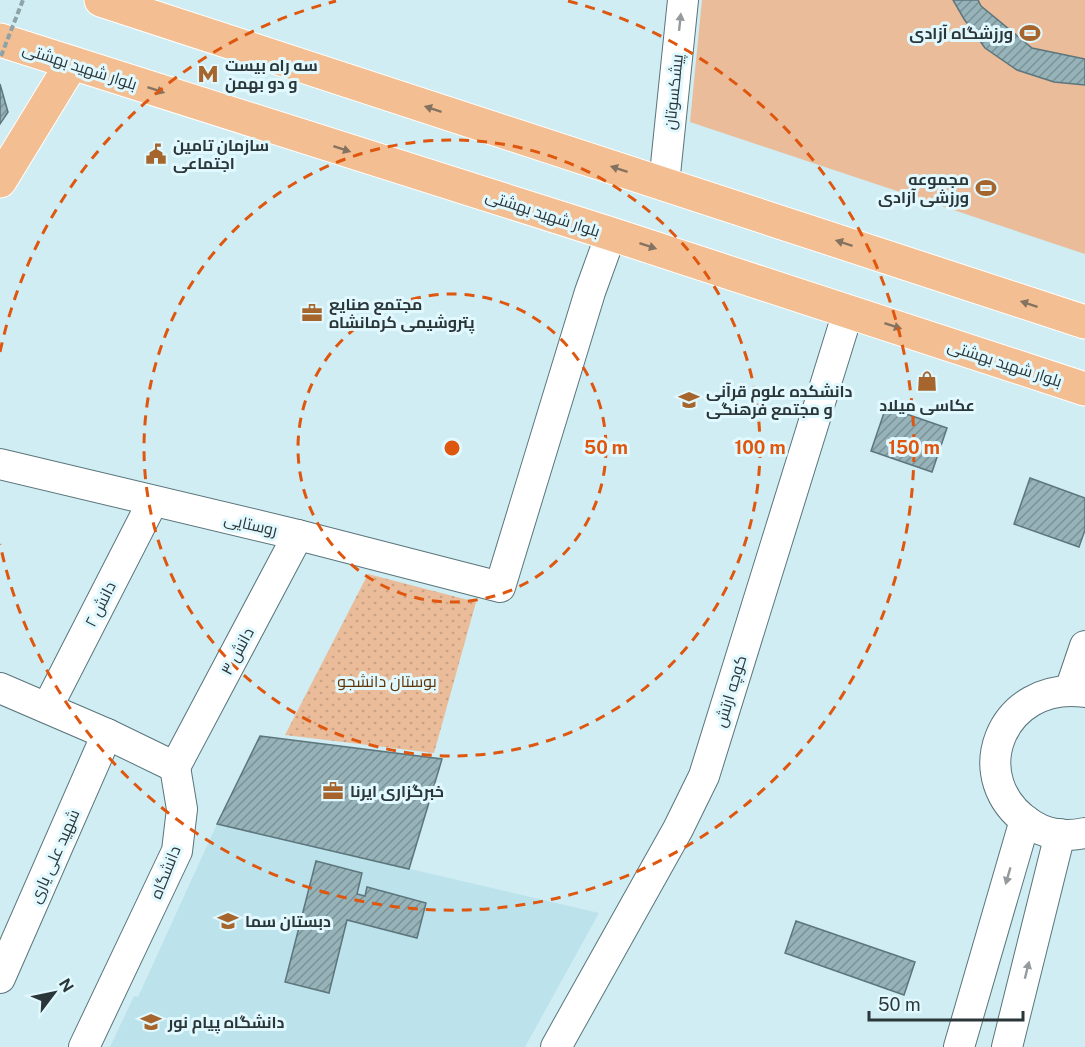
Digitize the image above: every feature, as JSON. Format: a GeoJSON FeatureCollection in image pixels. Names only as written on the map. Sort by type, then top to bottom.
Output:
{"type":"FeatureCollection","features":[{"type":"Feature","properties":{"kind":"main road"},"geometry":{"type":"LineString","coordinates":[[101,0],[1085,322]]}},
{"type":"Feature","properties":{"kind":"main road","name":"بلوار شهید بهشتی"},"geometry":{"type":"LineString","coordinates":[[1,48],[72,63],[611,234],[1085,389]]}},
{"type":"Feature","properties":{"kind":"main road"},"geometry":{"type":"LineString","coordinates":[[0,181],[72,63]]}},
{"type":"Feature","properties":{"kind":"street","name":"پیشکسوتان"},"geometry":{"type":"LineString","coordinates":[[664,184],[682,0]]}},
{"type":"Feature","properties":{"kind":"street","name":"روستایی"},"geometry":{"type":"LineString","coordinates":[[3,472],[153,501],[298,535],[500,587],[590,292],[611,234]]}},
{"type":"Feature","properties":{"kind":"street","name":"کوچه ارتش"},"geometry":{"type":"LineString","coordinates":[[556,1047],[678,829],[704,776],[848,312]]}},
{"type":"Feature","properties":{"kind":"street","name":"دانش ۲"},"geometry":{"type":"LineString","coordinates":[[46,708],[153,501]]}},
{"type":"Feature","properties":{"kind":"street","name":"دانش ۳"},"geometry":{"type":"LineString","coordinates":[[175,767],[298,535]]}},
{"type":"Feature","properties":{"kind":"street"},"geometry":{"type":"LineString","coordinates":[[1008,1047],[1072,834],[1037,828],[1013,810],[999,783],[996,761],[1000,739],[1011,719],[1027,703],[1054,691],[1077,691],[1085,646]]}},
{"type":"Feature","properties":{"kind":"street"},"geometry":{"type":"LineString","coordinates":[[0,688],[107,734],[175,767]]}},
{"type":"Feature","properties":{"kind":"street","name":"شهید علی یاری"},"geometry":{"type":"LineString","coordinates":[[0,978],[107,734]]}},
{"type":"Feature","properties":{"kind":"street","name":"دانشگاه"},"geometry":{"type":"LineString","coordinates":[[84,1047],[177,851],[182,809],[175,767]]}},
{"type":"Feature","properties":{"kind":"street"},"geometry":{"type":"LineString","coordinates":[[959,1047],[1025,820]]}},
{"type":"Feature","properties":{"kind":"path"},"geometry":{"type":"LineString","coordinates":[[1,48],[23,0]]}},
{"type":"Feature","properties":{"kind":"shaded area"},"geometry":{"type":"Polygon","coordinates":[[[217,824],[599,913],[525,1047],[110,1047],[134,996],[138,997],[217,824]]]}},
{"type":"Feature","properties":{"kind":"green space","name":"مجموعه ورزشی آزادی"},"geometry":{"type":"Polygon","coordinates":[[[702,0],[1085,0],[1085,254],[690,122],[702,0]]]}},
{"type":"Feature","properties":{"kind":"green space","name":"بوستان دانشجو"},"geometry":{"type":"Polygon","coordinates":[[[368,574],[476,602],[434,753],[285,735],[368,574]]]}},
{"type":"Feature","properties":{"kind":"building"},"geometry":{"type":"Polygon","coordinates":[[[953,0],[978,0],[981,6],[1032,48],[1085,59],[1085,85],[1054,82],[1017,70],[985,48],[953,0]]]}},
{"type":"Feature","properties":{"kind":"building"},"geometry":{"type":"Polygon","coordinates":[[[0,84],[8,112],[0,124],[0,84]]]}},
{"type":"Feature","properties":{"kind":"building"},"geometry":{"type":"Polygon","coordinates":[[[886,407],[947,428],[932,472],[871,451],[886,407]]]}},
{"type":"Feature","properties":{"kind":"building"},"geometry":{"type":"Polygon","coordinates":[[[1030,478],[1085,498],[1085,530],[1079,547],[1014,524],[1030,478]]]}},
{"type":"Feature","properties":{"kind":"building","name":"خبرگزاری ایرنا"},"geometry":{"type":"Polygon","coordinates":[[[260,736],[442,759],[409,869],[217,824],[260,736]]]}},
{"type":"Feature","properties":{"kind":"building"},"geometry":{"type":"Polygon","coordinates":[[[316,861],[362,873],[357,894],[365,896],[367,887],[426,903],[417,938],[347,920],[329,993],[285,982],[316,861]]]}},
{"type":"Feature","properties":{"kind":"building"},"geometry":{"type":"Polygon","coordinates":[[[796,921],[915,962],[904,995],[785,953],[796,921]]]}},
{"type":"Feature","properties":{"kind":"place","name":"ورزشگاه آزادی"},"geometry":{"type":"Point","coordinates":[1030,33]}},
{"type":"Feature","properties":{"kind":"place","name":"سه راه بیست و دو بهمن"},"geometry":{"type":"Point","coordinates":[208,74]}},
{"type":"Feature","properties":{"kind":"place","name":"سازمان تامین اجتماعی"},"geometry":{"type":"Point","coordinates":[156,154]}},
{"type":"Feature","properties":{"kind":"place","name":"مجموعه ورزشی آزادی"},"geometry":{"type":"Point","coordinates":[986,188]}},
{"type":"Feature","properties":{"kind":"place","name":"مجتمع صنایع پتروشیمی کرمانشاه"},"geometry":{"type":"Point","coordinates":[312,313]}},
{"type":"Feature","properties":{"kind":"place","name":"عکاسی میلاد"},"geometry":{"type":"Point","coordinates":[927,381]}},
{"type":"Feature","properties":{"kind":"place","name":"دانشکده علوم قرآنی و مجتمع فرهنگی"},"geometry":{"type":"Point","coordinates":[689,400]}},
{"type":"Feature","properties":{"kind":"place","name":"خبرگزاری ایرنا"},"geometry":{"type":"Point","coordinates":[333,791]}},
{"type":"Feature","properties":{"kind":"place","name":"دبستان سما"},"geometry":{"type":"Point","coordinates":[228,921]}},
{"type":"Feature","properties":{"kind":"place","name":"دانشگاه پیام نور"},"geometry":{"type":"Point","coordinates":[151,1022]}}]}
